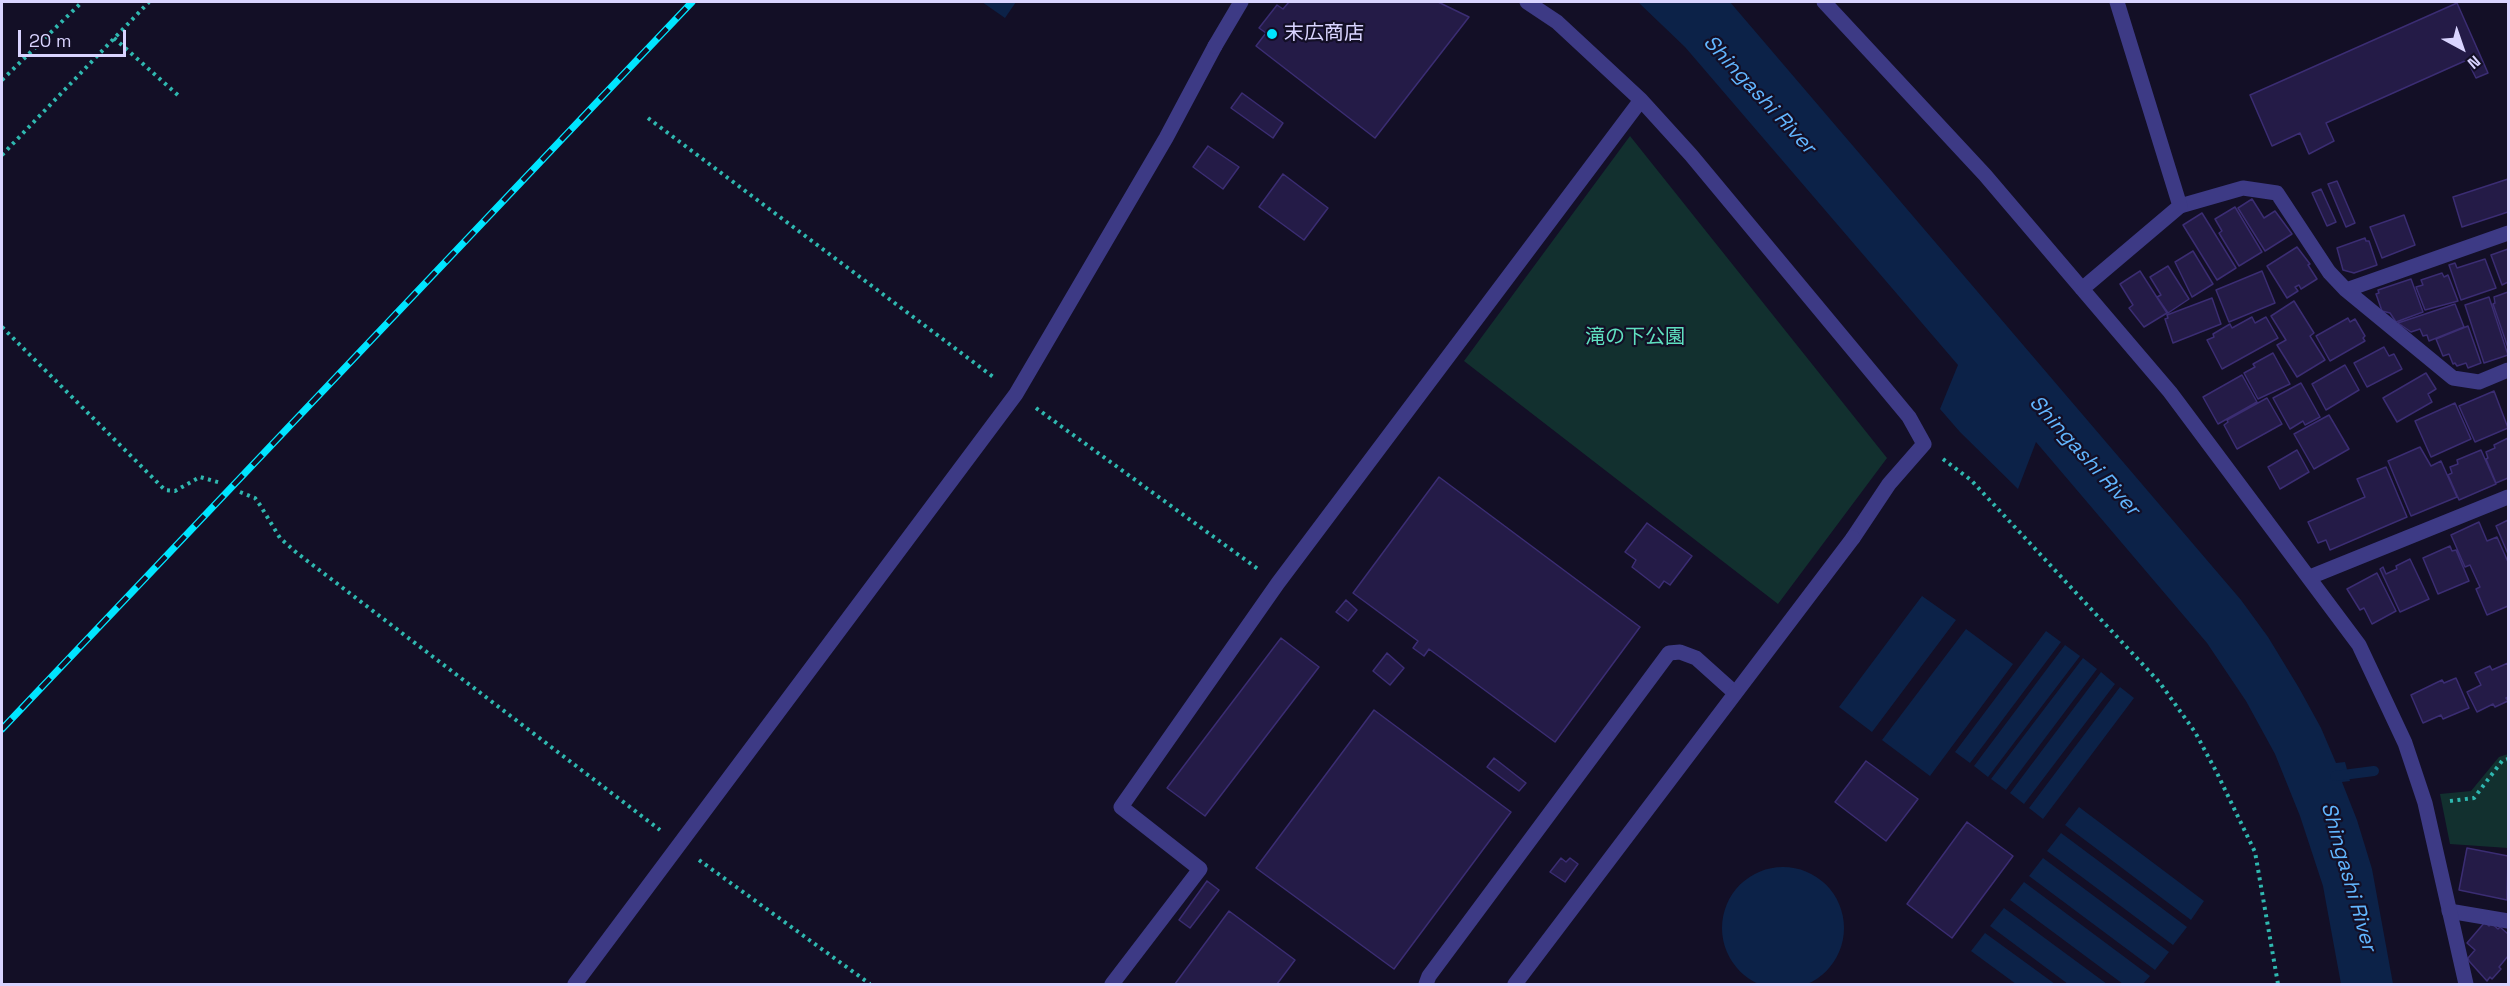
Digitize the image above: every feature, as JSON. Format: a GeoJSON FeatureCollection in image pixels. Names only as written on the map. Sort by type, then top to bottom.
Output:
{"type":"FeatureCollection","features":[{"type":"Feature","properties":{"kind":"street"},"geometry":{"type":"LineString","coordinates":[[574,984],[1016,394],[1166,138],[1241,2]]}},
{"type":"Feature","properties":{"kind":"street"},"geometry":{"type":"LineString","coordinates":[[1515,984],[1853,538],[1889,484],[1924,444],[1909,417],[1691,155],[1641,100],[1557,22],[1527,2]]}},
{"type":"Feature","properties":{"kind":"street"},"geometry":{"type":"LineString","coordinates":[[1824,2],[1985,175],[2170,392],[2359,645],[2374,672],[2405,743],[2425,803],[2468,982]]}},
{"type":"Feature","properties":{"kind":"street"},"geometry":{"type":"LineString","coordinates":[[2117,2],[2180,206]]}},
{"type":"Feature","properties":{"kind":"street"},"geometry":{"type":"LineString","coordinates":[[1112,984],[1200,869],[1121,807],[1278,583],[1641,100]]}},
{"type":"Feature","properties":{"kind":"street"},"geometry":{"type":"LineString","coordinates":[[2082,289],[2180,206],[2243,188],[2277,193],[2329,272],[2346,290],[2453,378],[2479,382],[2508,370]]}},
{"type":"Feature","properties":{"kind":"street"},"geometry":{"type":"LineString","coordinates":[[2346,290],[2508,233]]}},
{"type":"Feature","properties":{"kind":"street"},"geometry":{"type":"LineString","coordinates":[[2310,577],[2508,497]]}},
{"type":"Feature","properties":{"kind":"street"},"geometry":{"type":"LineString","coordinates":[[1426,984],[1429,976],[1669,653],[1680,652],[1696,658],[1735,693]]}},
{"type":"Feature","properties":{"kind":"street"},"geometry":{"type":"LineString","coordinates":[[2449,910],[2508,921]]}},
{"type":"Feature","properties":{"kind":"path"},"geometry":{"type":"LineString","coordinates":[[2,80],[82,2]]}},
{"type":"Feature","properties":{"kind":"path"},"geometry":{"type":"LineString","coordinates":[[2,155],[149,2]]}},
{"type":"Feature","properties":{"kind":"path"},"geometry":{"type":"LineString","coordinates":[[114,38],[178,96]]}},
{"type":"Feature","properties":{"kind":"path"},"geometry":{"type":"LineString","coordinates":[[648,118],[1016,394],[1278,583]]}},
{"type":"Feature","properties":{"kind":"path"},"geometry":{"type":"LineString","coordinates":[[2,327],[165,490],[175,491],[200,477],[221,483]]}},
{"type":"Feature","properties":{"kind":"path"},"geometry":{"type":"LineString","coordinates":[[1924,444],[1971,480],[2160,683],[2195,732],[2255,852],[2278,984]]}},
{"type":"Feature","properties":{"kind":"path"},"geometry":{"type":"LineString","coordinates":[[240,492],[255,498],[280,538],[297,553],[679,845],[870,984]]}},
{"type":"Feature","properties":{"kind":"path"},"geometry":{"type":"LineString","coordinates":[[2425,803],[2474,798],[2502,761],[2508,759]]}},
{"type":"Feature","properties":{"kind":"green space","name":"滝の下公園"},"geometry":{"type":"Polygon","coordinates":[[[1630,136],[1887,458],[1778,604],[1464,361],[1630,136]]]}},
{"type":"Feature","properties":{"kind":"green space"},"geometry":{"type":"Polygon","coordinates":[[[2508,754],[2508,848],[2450,844],[2440,794],[2471,791],[2499,757],[2508,754]]]}},
{"type":"Feature","properties":{"kind":"water"},"geometry":{"type":"Polygon","coordinates":[[[982,2],[1016,2],[1005,18],[982,2]]]}},
{"type":"Feature","properties":{"kind":"water","name":"Shingashi River"},"geometry":{"type":"Polygon","coordinates":[[[1638,2],[1730,2],[2241,600],[2268,637],[2299,688],[2321,728],[2336,763],[2345,762],[2350,781],[2342,782],[2372,869],[2393,984],[2341,984],[2323,886],[2300,816],[2275,754],[2246,701],[2207,643],[2036,442],[2018,489],[1960,432],[1940,409],[1958,365],[1685,47],[1638,2]]]}},
{"type":"Feature","properties":{"kind":"water"},"geometry":{"type":"Polygon","coordinates":[[[1922,596],[1956,620],[1872,732],[1839,707],[1922,596]]]}},
{"type":"Feature","properties":{"kind":"water"},"geometry":{"type":"Polygon","coordinates":[[[1966,629],[2013,664],[1930,776],[1882,740],[1966,629]]]}},
{"type":"Feature","properties":{"kind":"water"},"geometry":{"type":"Polygon","coordinates":[[[2046,631],[2061,642],[1970,763],[1955,752],[2046,631]]]}},
{"type":"Feature","properties":{"kind":"water"},"geometry":{"type":"Polygon","coordinates":[[[2065,645],[2080,656],[1988,777],[1974,766],[2065,645]]]}},
{"type":"Feature","properties":{"kind":"water"},"geometry":{"type":"Polygon","coordinates":[[[2083,658],[2097,669],[2006,790],[1991,779],[2083,658]]]}},
{"type":"Feature","properties":{"kind":"water"},"geometry":{"type":"Polygon","coordinates":[[[2101,672],[2115,684],[2024,804],[2010,793],[2101,672]]]}},
{"type":"Feature","properties":{"kind":"water"},"geometry":{"type":"Polygon","coordinates":[[[2120,687],[2134,698],[2043,819],[2029,808],[2120,687]]]}},
{"type":"Feature","properties":{"kind":"water"},"geometry":{"type":"Polygon","coordinates":[[[2079,807],[2204,901],[2191,920],[2065,825],[2079,807]]]}},
{"type":"Feature","properties":{"kind":"water"},"geometry":{"type":"Polygon","coordinates":[[[2061,833],[2187,927],[2173,945],[2047,851],[2061,833]]]}},
{"type":"Feature","properties":{"kind":"water"},"geometry":{"type":"Polygon","coordinates":[[[2043,858],[2169,952],[2155,970],[2029,876],[2043,858]]]}},
{"type":"Feature","properties":{"kind":"water"},"geometry":{"type":"Polygon","coordinates":[[[1783,867],[1806,872],[1826,885],[1839,905],[1844,928],[1839,951],[1826,971],[1806,984],[1783,989],[1760,984],[1740,971],[1727,951],[1722,928],[1727,905],[1740,885],[1760,872],[1783,867]]]}},
{"type":"Feature","properties":{"kind":"water"},"geometry":{"type":"Polygon","coordinates":[[[2024,882],[2150,976],[2143,984],[2123,984],[2010,900],[2024,882]]]}},
{"type":"Feature","properties":{"kind":"water"},"geometry":{"type":"Polygon","coordinates":[[[2004,908],[2107,984],[2068,984],[1990,926],[2004,908]]]}},
{"type":"Feature","properties":{"kind":"water"},"geometry":{"type":"Polygon","coordinates":[[[1985,933],[2055,984],[2016,984],[1971,951],[1985,933]]]}},
{"type":"Feature","properties":{"kind":"building"},"geometry":{"type":"Polygon","coordinates":[[[1289,2],[1438,2],[1469,17],[1375,138],[1256,46],[1266,33],[1259,28],[1277,5],[1283,9],[1289,2]]]}},
{"type":"Feature","properties":{"kind":"building"},"geometry":{"type":"Polygon","coordinates":[[[2457,3],[2488,73],[2476,78],[2467,60],[2326,123],[2334,141],[2309,154],[2300,133],[2272,146],[2250,95],[2457,3]]]}},
{"type":"Feature","properties":{"kind":"building"},"geometry":{"type":"Polygon","coordinates":[[[1242,93],[1283,123],[1273,138],[1231,108],[1242,93]]]}},
{"type":"Feature","properties":{"kind":"building"},"geometry":{"type":"Polygon","coordinates":[[[1208,146],[1239,167],[1223,189],[1193,167],[1208,146]]]}},
{"type":"Feature","properties":{"kind":"building"},"geometry":{"type":"Polygon","coordinates":[[[1283,174],[1328,208],[1304,240],[1259,207],[1283,174]]]}},
{"type":"Feature","properties":{"kind":"building"},"geometry":{"type":"Polygon","coordinates":[[[2508,179],[2508,212],[2462,227],[2453,197],[2508,179]]]}},
{"type":"Feature","properties":{"kind":"building"},"geometry":{"type":"Polygon","coordinates":[[[2337,181],[2355,223],[2346,227],[2328,184],[2337,181]]]}},
{"type":"Feature","properties":{"kind":"building"},"geometry":{"type":"Polygon","coordinates":[[[2321,189],[2336,222],[2327,226],[2312,193],[2321,189]]]}},
{"type":"Feature","properties":{"kind":"building"},"geometry":{"type":"Polygon","coordinates":[[[2252,199],[2264,218],[2275,211],[2292,234],[2265,251],[2238,208],[2252,199]]]}},
{"type":"Feature","properties":{"kind":"building"},"geometry":{"type":"Polygon","coordinates":[[[2235,207],[2262,252],[2239,266],[2219,233],[2222,231],[2215,219],[2235,207]]]}},
{"type":"Feature","properties":{"kind":"building"},"geometry":{"type":"Polygon","coordinates":[[[2202,213],[2236,268],[2217,280],[2183,225],[2202,213]]]}},
{"type":"Feature","properties":{"kind":"building"},"geometry":{"type":"Polygon","coordinates":[[[2404,215],[2415,245],[2382,258],[2370,227],[2404,215]]]}},
{"type":"Feature","properties":{"kind":"building"},"geometry":{"type":"Polygon","coordinates":[[[2365,238],[2369,241],[2377,265],[2354,273],[2343,270],[2337,248],[2365,238]]]}},
{"type":"Feature","properties":{"kind":"building"},"geometry":{"type":"Polygon","coordinates":[[[2297,247],[2310,264],[2308,265],[2317,279],[2301,289],[2299,285],[2295,287],[2298,291],[2287,298],[2267,266],[2297,247]]]}},
{"type":"Feature","properties":{"kind":"building"},"geometry":{"type":"Polygon","coordinates":[[[2508,249],[2508,282],[2502,285],[2491,255],[2508,249]]]}},
{"type":"Feature","properties":{"kind":"building"},"geometry":{"type":"Polygon","coordinates":[[[2193,251],[2213,284],[2192,297],[2175,262],[2193,251]]]}},
{"type":"Feature","properties":{"kind":"building"},"geometry":{"type":"Polygon","coordinates":[[[2485,259],[2496,288],[2461,300],[2449,265],[2455,263],[2457,268],[2485,259]]]}},
{"type":"Feature","properties":{"kind":"building"},"geometry":{"type":"Polygon","coordinates":[[[2168,266],[2189,299],[2168,313],[2157,297],[2161,295],[2150,277],[2168,266]]]}},
{"type":"Feature","properties":{"kind":"building"},"geometry":{"type":"Polygon","coordinates":[[[2140,271],[2167,313],[2144,327],[2129,308],[2133,305],[2120,284],[2140,271]]]}},
{"type":"Feature","properties":{"kind":"building"},"geometry":{"type":"Polygon","coordinates":[[[2262,271],[2275,303],[2229,322],[2216,290],[2262,271]]]}},
{"type":"Feature","properties":{"kind":"building"},"geometry":{"type":"Polygon","coordinates":[[[2442,273],[2444,277],[2448,275],[2458,301],[2425,310],[2416,287],[2423,285],[2421,280],[2442,273]]]}},
{"type":"Feature","properties":{"kind":"building"},"geometry":{"type":"Polygon","coordinates":[[[2411,279],[2423,312],[2396,322],[2390,313],[2382,311],[2376,294],[2379,293],[2378,290],[2411,279]]]}},
{"type":"Feature","properties":{"kind":"building"},"geometry":{"type":"Polygon","coordinates":[[[2508,292],[2508,348],[2493,304],[2495,303],[2494,297],[2508,292]]]}},
{"type":"Feature","properties":{"kind":"building"},"geometry":{"type":"Polygon","coordinates":[[[2489,297],[2508,355],[2484,363],[2465,305],[2489,297]]]}},
{"type":"Feature","properties":{"kind":"building"},"geometry":{"type":"Polygon","coordinates":[[[2212,298],[2221,324],[2173,343],[2165,319],[2168,318],[2167,315],[2212,298]]]}},
{"type":"Feature","properties":{"kind":"building"},"geometry":{"type":"Polygon","coordinates":[[[2294,301],[2314,333],[2310,336],[2325,360],[2297,377],[2277,345],[2286,340],[2271,316],[2294,301]]]}},
{"type":"Feature","properties":{"kind":"building"},"geometry":{"type":"Polygon","coordinates":[[[2455,304],[2464,327],[2429,341],[2427,335],[2423,336],[2420,329],[2411,332],[2398,323],[2455,304]]]}},
{"type":"Feature","properties":{"kind":"building"},"geometry":{"type":"Polygon","coordinates":[[[2252,317],[2255,323],[2266,317],[2278,338],[2222,369],[2207,340],[2230,324],[2232,328],[2252,317]]]}},
{"type":"Feature","properties":{"kind":"building"},"geometry":{"type":"Polygon","coordinates":[[[2348,318],[2350,322],[2355,319],[2365,336],[2363,338],[2365,341],[2330,361],[2316,336],[2348,318]]]}},
{"type":"Feature","properties":{"kind":"building"},"geometry":{"type":"Polygon","coordinates":[[[2468,326],[2481,363],[2468,368],[2466,363],[2457,366],[2453,364],[2449,354],[2443,356],[2436,339],[2468,326]]]}},
{"type":"Feature","properties":{"kind":"building"},"geometry":{"type":"Polygon","coordinates":[[[2384,347],[2389,356],[2394,354],[2402,369],[2367,387],[2354,363],[2384,347]]]}},
{"type":"Feature","properties":{"kind":"building"},"geometry":{"type":"Polygon","coordinates":[[[2273,353],[2290,384],[2258,399],[2244,373],[2255,367],[2253,364],[2273,353]]]}},
{"type":"Feature","properties":{"kind":"building"},"geometry":{"type":"Polygon","coordinates":[[[2345,365],[2359,390],[2326,410],[2312,384],[2345,365]]]}},
{"type":"Feature","properties":{"kind":"building"},"geometry":{"type":"Polygon","coordinates":[[[2426,373],[2436,389],[2428,394],[2432,402],[2397,422],[2383,398],[2426,373]]]}},
{"type":"Feature","properties":{"kind":"building"},"geometry":{"type":"Polygon","coordinates":[[[2242,375],[2257,402],[2218,424],[2203,397],[2242,375]]]}},
{"type":"Feature","properties":{"kind":"building"},"geometry":{"type":"Polygon","coordinates":[[[2301,383],[2320,417],[2305,425],[2303,421],[2290,429],[2273,398],[2301,383]]]}},
{"type":"Feature","properties":{"kind":"building"},"geometry":{"type":"Polygon","coordinates":[[[2494,391],[2508,428],[2475,442],[2459,406],[2494,391]]]}},
{"type":"Feature","properties":{"kind":"building"},"geometry":{"type":"Polygon","coordinates":[[[2267,398],[2282,424],[2237,449],[2224,425],[2228,422],[2227,420],[2267,398]]]}},
{"type":"Feature","properties":{"kind":"building"},"geometry":{"type":"Polygon","coordinates":[[[2455,403],[2471,439],[2431,457],[2415,421],[2455,403]]]}},
{"type":"Feature","properties":{"kind":"building"},"geometry":{"type":"Polygon","coordinates":[[[2329,415],[2349,449],[2314,469],[2294,434],[2329,415]]]}},
{"type":"Feature","properties":{"kind":"building"},"geometry":{"type":"Polygon","coordinates":[[[2508,438],[2508,478],[2496,483],[2486,459],[2488,458],[2486,452],[2508,438]]]}},
{"type":"Feature","properties":{"kind":"building"},"geometry":{"type":"Polygon","coordinates":[[[2420,447],[2431,466],[2441,461],[2457,497],[2411,516],[2388,461],[2420,447]]]}},
{"type":"Feature","properties":{"kind":"building"},"geometry":{"type":"Polygon","coordinates":[[[2297,450],[2309,472],[2280,489],[2268,467],[2297,450]]]}},
{"type":"Feature","properties":{"kind":"building"},"geometry":{"type":"Polygon","coordinates":[[[2481,450],[2496,484],[2459,500],[2448,475],[2452,473],[2450,467],[2458,464],[2457,460],[2481,450]]]}},
{"type":"Feature","properties":{"kind":"building"},"geometry":{"type":"Polygon","coordinates":[[[2386,467],[2407,517],[2330,550],[2326,540],[2318,543],[2308,522],[2365,497],[2357,479],[2386,467]]]}},
{"type":"Feature","properties":{"kind":"building"},"geometry":{"type":"Polygon","coordinates":[[[1439,477],[1640,627],[1555,742],[1429,649],[1424,656],[1413,648],[1418,641],[1353,593],[1439,477]]]}},
{"type":"Feature","properties":{"kind":"building"},"geometry":{"type":"Polygon","coordinates":[[[2508,520],[2508,554],[2496,526],[2508,520]]]}},
{"type":"Feature","properties":{"kind":"building"},"geometry":{"type":"Polygon","coordinates":[[[2479,522],[2487,541],[2497,537],[2508,562],[2508,606],[2487,615],[2476,589],[2480,587],[2470,565],[2465,567],[2451,535],[2479,522]]]}},
{"type":"Feature","properties":{"kind":"building"},"geometry":{"type":"Polygon","coordinates":[[[1647,523],[1692,556],[1670,585],[1664,581],[1659,588],[1632,567],[1636,560],[1625,552],[1647,523]]]}},
{"type":"Feature","properties":{"kind":"building"},"geometry":{"type":"Polygon","coordinates":[[[2450,546],[2452,551],[2456,550],[2469,581],[2438,594],[2423,558],[2450,546]]]}},
{"type":"Feature","properties":{"kind":"building"},"geometry":{"type":"Polygon","coordinates":[[[2410,559],[2429,599],[2400,612],[2380,569],[2383,567],[2386,574],[2410,559]]]}},
{"type":"Feature","properties":{"kind":"building"},"geometry":{"type":"Polygon","coordinates":[[[2377,573],[2396,611],[2372,624],[2364,608],[2360,610],[2347,589],[2377,573]]]}},
{"type":"Feature","properties":{"kind":"building"},"geometry":{"type":"Polygon","coordinates":[[[1346,600],[1357,610],[1348,621],[1336,612],[1346,600]]]}},
{"type":"Feature","properties":{"kind":"building"},"geometry":{"type":"Polygon","coordinates":[[[1281,638],[1319,667],[1205,816],[1167,788],[1281,638]]]}},
{"type":"Feature","properties":{"kind":"building"},"geometry":{"type":"Polygon","coordinates":[[[1387,653],[1404,668],[1390,685],[1373,671],[1387,653]]]}},
{"type":"Feature","properties":{"kind":"building"},"geometry":{"type":"Polygon","coordinates":[[[2508,663],[2508,697],[2506,698],[2508,701],[2495,707],[2493,704],[2477,712],[2467,692],[2481,685],[2475,673],[2490,666],[2492,670],[2508,663]]]}},
{"type":"Feature","properties":{"kind":"building"},"geometry":{"type":"Polygon","coordinates":[[[2456,678],[2469,708],[2443,719],[2441,715],[2423,723],[2411,695],[2442,680],[2444,683],[2456,678]]]}},
{"type":"Feature","properties":{"kind":"building"},"geometry":{"type":"Polygon","coordinates":[[[1374,710],[1511,812],[1394,969],[1256,868],[1374,710]]]}},
{"type":"Feature","properties":{"kind":"building"},"geometry":{"type":"Polygon","coordinates":[[[1494,758],[1526,783],[1519,791],[1487,767],[1494,758]]]}},
{"type":"Feature","properties":{"kind":"building"},"geometry":{"type":"Polygon","coordinates":[[[1866,761],[1918,799],[1886,841],[1835,802],[1866,761]]]}},
{"type":"Feature","properties":{"kind":"building"},"geometry":{"type":"Polygon","coordinates":[[[1967,822],[2013,856],[1952,938],[1907,904],[1967,822]]]}},
{"type":"Feature","properties":{"kind":"building"},"geometry":{"type":"Polygon","coordinates":[[[2467,848],[2508,856],[2507,900],[2459,890],[2467,848]]]}},
{"type":"Feature","properties":{"kind":"building"},"geometry":{"type":"Polygon","coordinates":[[[1561,858],[1566,862],[1570,858],[1578,864],[1565,882],[1550,872],[1561,858]]]}},
{"type":"Feature","properties":{"kind":"building"},"geometry":{"type":"Polygon","coordinates":[[[1207,881],[1219,890],[1190,928],[1179,920],[1207,881]]]}},
{"type":"Feature","properties":{"kind":"building"},"geometry":{"type":"Polygon","coordinates":[[[1229,911],[1295,960],[1277,984],[1175,984],[1229,911]]]}},
{"type":"Feature","properties":{"kind":"building"},"geometry":{"type":"Polygon","coordinates":[[[2485,922],[2489,926],[2491,923],[2498,929],[2500,927],[2508,934],[2508,956],[2499,967],[2501,969],[2487,981],[2469,961],[2468,958],[2475,950],[2467,943],[2485,922]]]}},
{"type":"Feature","properties":{"kind":"waterway"},"geometry":{"type":"LineString","coordinates":[[2335,776],[2374,771]]}},
{"type":"Feature","properties":{"kind":"railway"},"geometry":{"type":"LineString","coordinates":[[2,729],[692,2]]}},
{"type":"Feature","properties":{"kind":"place","name":"末広商店"},"geometry":{"type":"Point","coordinates":[1272,34]}}]}
